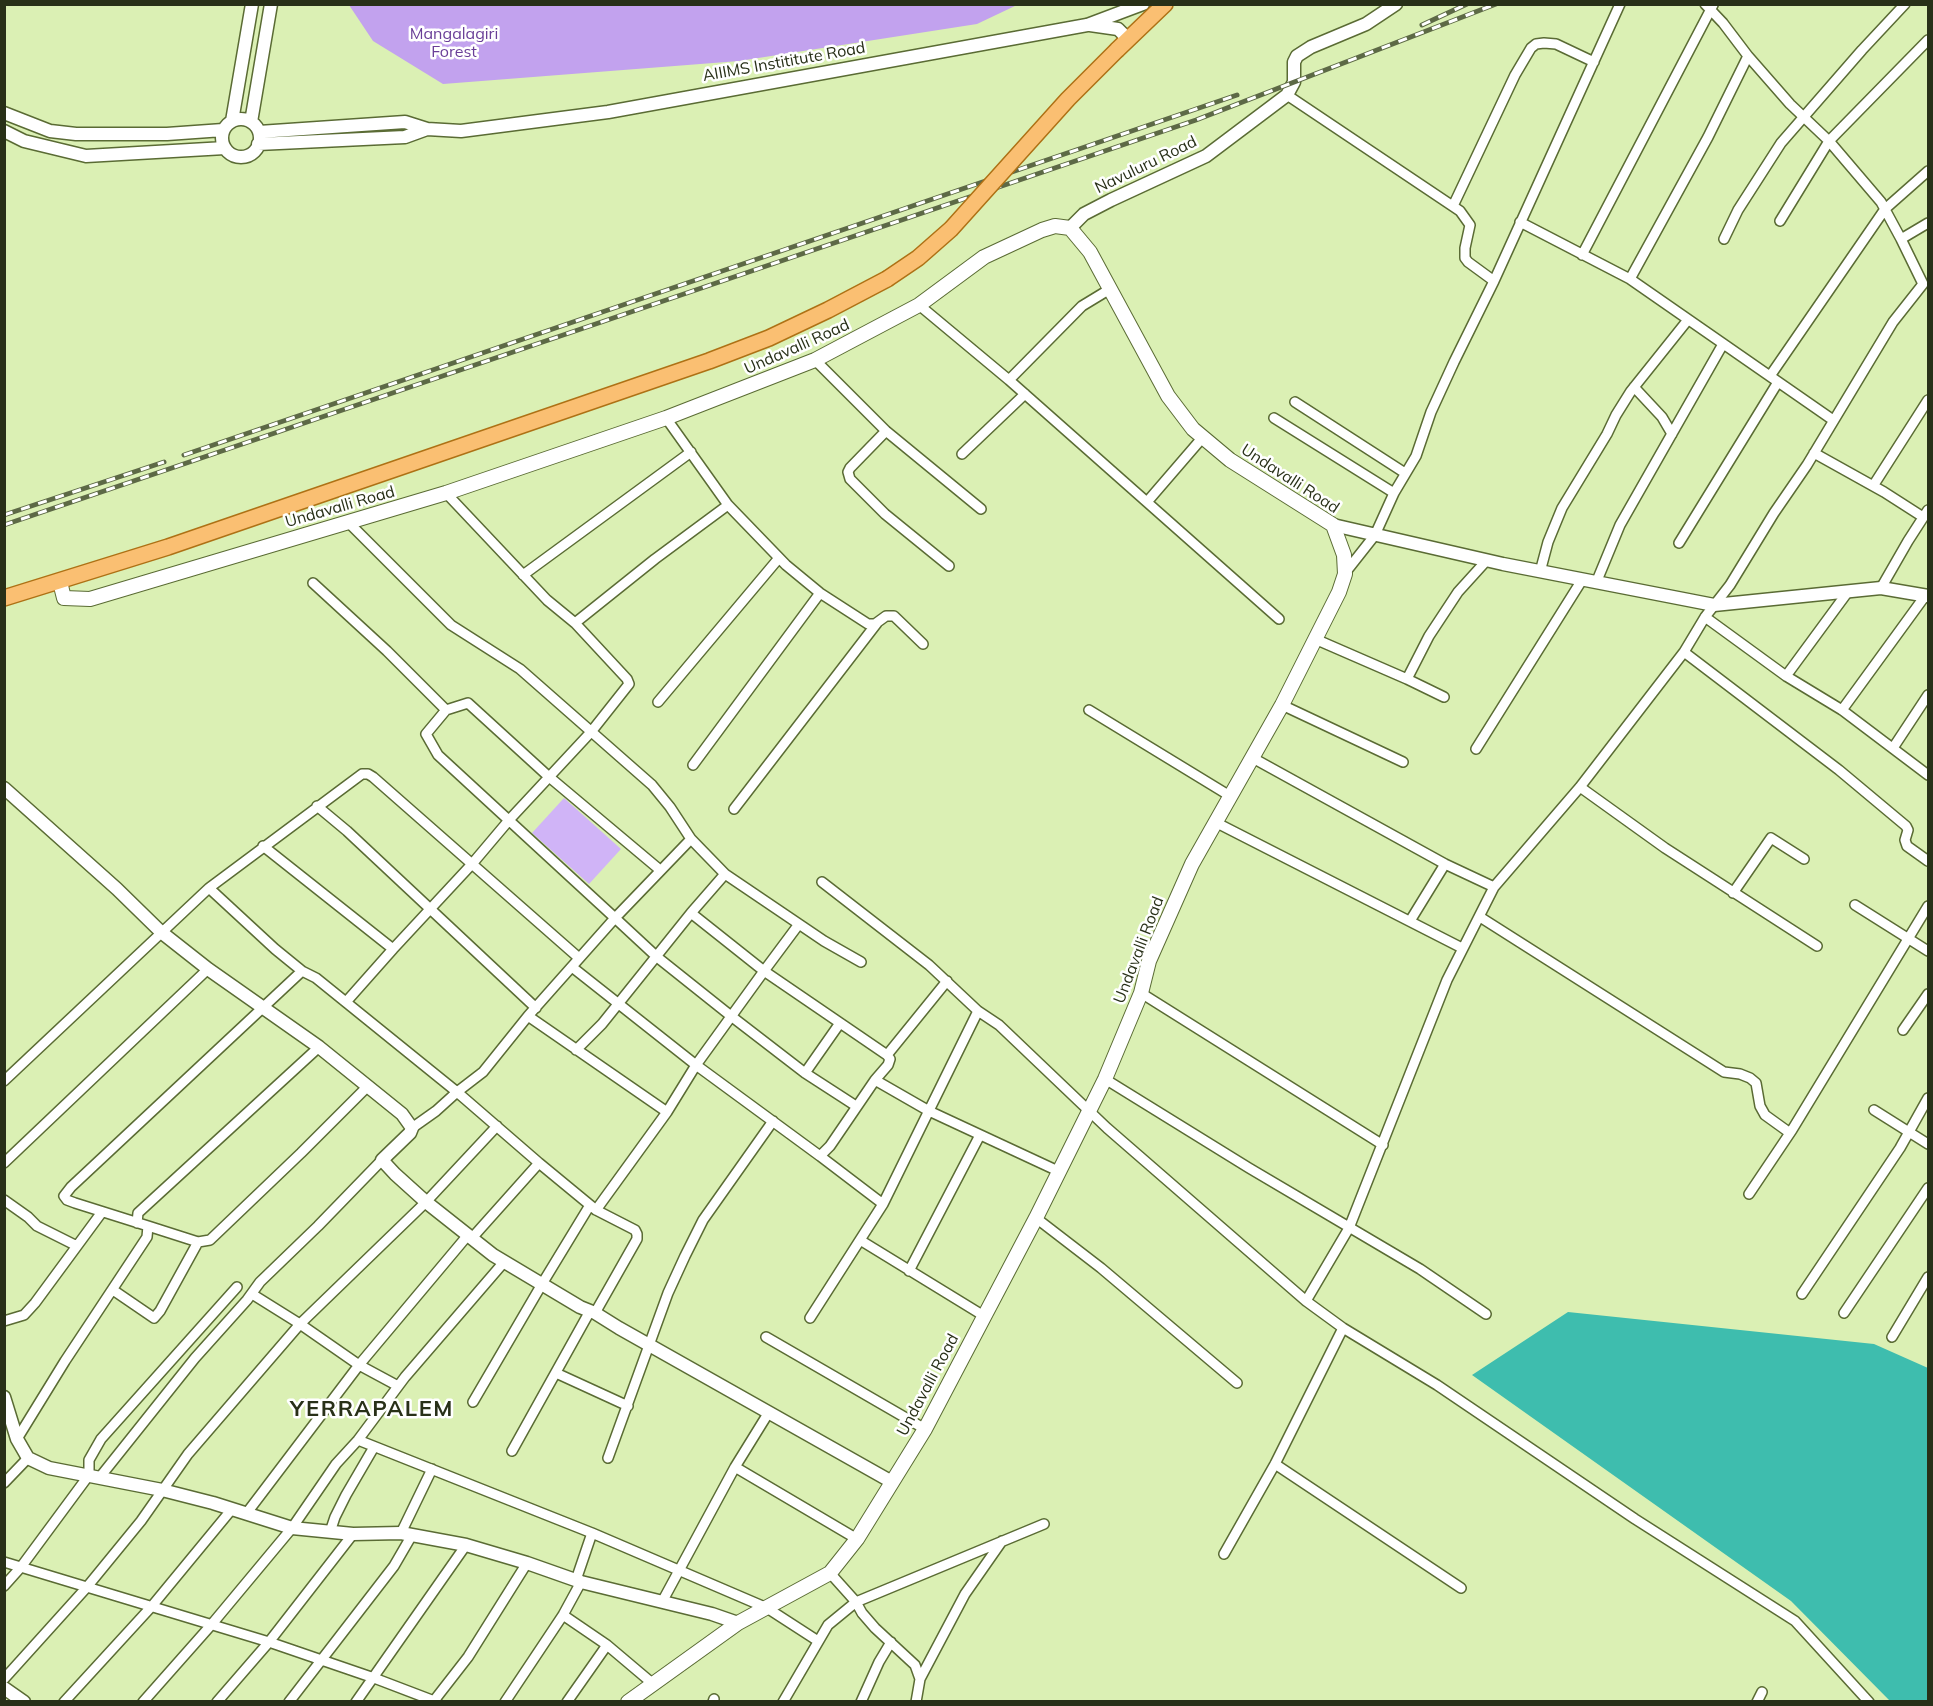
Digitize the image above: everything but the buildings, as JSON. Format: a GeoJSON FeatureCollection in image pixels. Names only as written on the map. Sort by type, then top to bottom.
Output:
{"type":"FeatureCollection","features":[{"type":"Feature","properties":{"kind":"main road"},"geometry":{"type":"LineString","coordinates":[[4,598],[168,548],[709,361],[798,324],[888,279],[918,258],[951,229],[1068,99],[1165,4]]}},
{"type":"Feature","properties":{"kind":"main road","name":"Undavalli Road"},"geometry":{"type":"LineString","coordinates":[[60,582],[64,598],[90,599],[446,493],[666,418],[815,360],[919,305],[984,257],[1055,226],[1070,228],[1090,252],[1168,396],[1193,429],[1230,460],[1333,525],[1344,555],[1345,574],[1339,592],[1282,705],[1192,864],[1149,962],[1141,993],[1105,1079],[1036,1218],[925,1429],[857,1539],[830,1572],[738,1623],[628,1701]]}},
{"type":"Feature","properties":{"kind":"street"},"geometry":{"type":"LineString","coordinates":[[4,131],[24,141],[86,156],[225,148],[222,136],[228,126],[252,4]]}},
{"type":"Feature","properties":{"kind":"street"},"geometry":{"type":"LineString","coordinates":[[256,133],[271,4]]}},
{"type":"Feature","properties":{"kind":"street","name":"AIIIMS Instititute Road"},"geometry":{"type":"LineString","coordinates":[[256,133],[405,122],[427,129],[461,131],[608,112],[1087,25],[1143,4]]}},
{"type":"Feature","properties":{"kind":"street"},"geometry":{"type":"LineString","coordinates":[[1396,4],[1366,24],[1311,47],[1297,56],[1294,62],[1294,82],[1287,95],[1460,211],[1470,225],[1465,258],[1494,281]]}},
{"type":"Feature","properties":{"kind":"street"},"geometry":{"type":"LineString","coordinates":[[1345,574],[1375,535],[1394,493],[1416,456],[1431,412],[1494,281],[1620,4]]}},
{"type":"Feature","properties":{"kind":"street"},"geometry":{"type":"LineString","coordinates":[[1724,238],[1764,168],[1803,116],[1905,4]]}},
{"type":"Feature","properties":{"kind":"street"},"geometry":{"type":"LineString","coordinates":[[1306,1301],[1349,1228],[1447,980],[1494,887],[1580,787],[1684,652],[1705,617],[1731,585],[1893,322],[1927,284],[1885,209],[1829,141],[1790,104],[1748,56],[1710,6],[1582,255]]}},
{"type":"Feature","properties":{"kind":"street"},"geometry":{"type":"LineString","coordinates":[[1087,25],[1118,29],[1125,36],[1120,46]]}},
{"type":"Feature","properties":{"kind":"street"},"geometry":{"type":"LineString","coordinates":[[1780,221],[1829,141],[1929,40]]}},
{"type":"Feature","properties":{"kind":"street"},"geometry":{"type":"LineString","coordinates":[[1454,206],[1515,75],[1531,48],[1536,44],[1556,44],[1594,62]]}},
{"type":"Feature","properties":{"kind":"street"},"geometry":{"type":"LineString","coordinates":[[1630,279],[1708,137],[1748,56]]}},
{"type":"Feature","properties":{"kind":"street","name":"Navuluru Road"},"geometry":{"type":"LineString","coordinates":[[1070,228],[1084,214],[1093,209],[1206,156],[1287,95]]}},
{"type":"Feature","properties":{"kind":"street","name":"AIIIMS Instititute Road"},"geometry":{"type":"LineString","coordinates":[[4,113],[50,131],[76,134],[135,135],[228,126],[245,120],[256,133]]}},
{"type":"Feature","properties":{"kind":"street","name":"AIIIMS Instititute Road"},"geometry":{"type":"LineString","coordinates":[[225,148],[234,155],[251,154],[256,133]]}},
{"type":"Feature","properties":{"kind":"street"},"geometry":{"type":"LineString","coordinates":[[1770,376],[1885,209],[1929,171]]}},
{"type":"Feature","properties":{"kind":"street"},"geometry":{"type":"LineString","coordinates":[[1520,222],[1630,279],[1687,321],[1833,420]]}},
{"type":"Feature","properties":{"kind":"street"},"geometry":{"type":"LineString","coordinates":[[1901,239],[1929,223]]}},
{"type":"Feature","properties":{"kind":"street"},"geometry":{"type":"LineString","coordinates":[[1009,380],[1082,306],[1110,290]]}},
{"type":"Feature","properties":{"kind":"street"},"geometry":{"type":"LineString","coordinates":[[919,305],[1009,380],[1279,619]]}},
{"type":"Feature","properties":{"kind":"street"},"geometry":{"type":"LineString","coordinates":[[1540,572],[1548,542],[1562,508],[1634,387],[1687,321]]}},
{"type":"Feature","properties":{"kind":"street"},"geometry":{"type":"LineString","coordinates":[[1596,583],[1620,525],[1724,344]]}},
{"type":"Feature","properties":{"kind":"street"},"geometry":{"type":"LineString","coordinates":[[815,360],[886,431],[981,508]]}},
{"type":"Feature","properties":{"kind":"street"},"geometry":{"type":"LineString","coordinates":[[1679,543],[1778,382]]}},
{"type":"Feature","properties":{"kind":"street"},"geometry":{"type":"LineString","coordinates":[[1634,387],[1662,417],[1672,434]]}},
{"type":"Feature","properties":{"kind":"street"},"geometry":{"type":"LineString","coordinates":[[962,454],[1025,394]]}},
{"type":"Feature","properties":{"kind":"street"},"geometry":{"type":"LineString","coordinates":[[1874,486],[1929,400]]}},
{"type":"Feature","properties":{"kind":"street"},"geometry":{"type":"LineString","coordinates":[[1295,402],[1405,473]]}},
{"type":"Feature","properties":{"kind":"street"},"geometry":{"type":"LineString","coordinates":[[666,418],[728,504],[779,558],[819,593],[868,624],[877,623]]}},
{"type":"Feature","properties":{"kind":"street"},"geometry":{"type":"LineString","coordinates":[[1274,418],[1394,493]]}},
{"type":"Feature","properties":{"kind":"street"},"geometry":{"type":"LineString","coordinates":[[886,431],[850,468],[848,472],[850,478],[885,514],[949,566]]}},
{"type":"Feature","properties":{"kind":"street"},"geometry":{"type":"LineString","coordinates":[[1147,502],[1203,437]]}},
{"type":"Feature","properties":{"kind":"street"},"geometry":{"type":"LineString","coordinates":[[523,575],[691,452]]}},
{"type":"Feature","properties":{"kind":"street"},"geometry":{"type":"LineString","coordinates":[[1814,453],[1926,514],[1881,588]]}},
{"type":"Feature","properties":{"kind":"street"},"geometry":{"type":"LineString","coordinates":[[346,1002],[591,732],[628,687],[628,681],[575,623],[547,600],[446,493]]}},
{"type":"Feature","properties":{"kind":"street"},"geometry":{"type":"LineString","coordinates":[[575,623],[655,558],[728,504]]}},
{"type":"Feature","properties":{"kind":"street"},"geometry":{"type":"LineString","coordinates":[[350,523],[451,625],[520,669],[652,785],[691,838],[725,874],[861,962]]}},
{"type":"Feature","properties":{"kind":"street"},"geometry":{"type":"LineString","coordinates":[[1333,525],[1540,572],[1714,605],[1881,588],[1927,596],[1842,710]]}},
{"type":"Feature","properties":{"kind":"street"},"geometry":{"type":"LineString","coordinates":[[658,702],[779,558]]}},
{"type":"Feature","properties":{"kind":"street"},"geometry":{"type":"LineString","coordinates":[[1407,679],[1429,636],[1458,592],[1486,560]]}},
{"type":"Feature","properties":{"kind":"street"},"geometry":{"type":"LineString","coordinates":[[1476,749],[1582,580]]}},
{"type":"Feature","properties":{"kind":"street"},"geometry":{"type":"LineString","coordinates":[[313,584],[387,651],[446,710]]}},
{"type":"Feature","properties":{"kind":"street"},"geometry":{"type":"LineString","coordinates":[[693,765],[819,593]]}},
{"type":"Feature","properties":{"kind":"street"},"geometry":{"type":"LineString","coordinates":[[1786,676],[1847,593]]}},
{"type":"Feature","properties":{"kind":"street"},"geometry":{"type":"LineString","coordinates":[[734,809],[877,623],[886,616],[894,616],[923,644]]}},
{"type":"Feature","properties":{"kind":"street"},"geometry":{"type":"LineString","coordinates":[[1705,617],[1786,676],[1842,710],[1929,775]]}},
{"type":"Feature","properties":{"kind":"street"},"geometry":{"type":"LineString","coordinates":[[1314,639],[1444,697]]}},
{"type":"Feature","properties":{"kind":"street"},"geometry":{"type":"LineString","coordinates":[[1684,652],[1839,770],[1906,826],[1907,846],[1929,861]]}},
{"type":"Feature","properties":{"kind":"street"},"geometry":{"type":"LineString","coordinates":[[1893,748],[1929,695]]}},
{"type":"Feature","properties":{"kind":"street"},"geometry":{"type":"LineString","coordinates":[[660,870],[548,777],[468,703],[446,710],[426,734],[438,755],[657,957],[805,1073],[856,1106]]}},
{"type":"Feature","properties":{"kind":"street"},"geometry":{"type":"LineString","coordinates":[[1282,705],[1403,762]]}},
{"type":"Feature","properties":{"kind":"street"},"geometry":{"type":"LineString","coordinates":[[1089,710],[1230,796]]}},
{"type":"Feature","properties":{"kind":"street"},"geometry":{"type":"LineString","coordinates":[[1251,757],[1445,864],[1494,887]]}},
{"type":"Feature","properties":{"kind":"street"},"geometry":{"type":"LineString","coordinates":[[4,1081],[209,888],[362,774],[368,774],[579,958]]}},
{"type":"Feature","properties":{"kind":"street"},"geometry":{"type":"LineString","coordinates":[[1580,787],[1733,893],[1817,946]]}},
{"type":"Feature","properties":{"kind":"street"},"geometry":{"type":"LineString","coordinates":[[4,788],[117,889],[161,932],[208,969],[320,1047],[402,1114],[412,1128]]}},
{"type":"Feature","properties":{"kind":"street"},"geometry":{"type":"LineString","coordinates":[[317,806],[347,831],[536,1008]]}},
{"type":"Feature","properties":{"kind":"street"},"geometry":{"type":"LineString","coordinates":[[1215,822],[1462,948]]}},
{"type":"Feature","properties":{"kind":"street"},"geometry":{"type":"LineString","coordinates":[[4,1586],[94,1476],[260,1282],[410,1133],[412,1128],[483,1072],[579,958],[691,838]]}},
{"type":"Feature","properties":{"kind":"street"},"geometry":{"type":"LineString","coordinates":[[1733,893],[1771,838],[1804,860]]}},
{"type":"Feature","properties":{"kind":"street"},"geometry":{"type":"LineString","coordinates":[[263,846],[393,949]]}},
{"type":"Feature","properties":{"kind":"street"},"geometry":{"type":"LineString","coordinates":[[1410,921],[1445,864]]}},
{"type":"Feature","properties":{"kind":"street"},"geometry":{"type":"LineString","coordinates":[[576,1050],[602,1024],[725,874]]}},
{"type":"Feature","properties":{"kind":"street"},"geometry":{"type":"LineString","coordinates":[[822,882],[929,965],[978,1011],[999,1025],[1089,1110],[1306,1301],[1343,1328],[1437,1385],[1635,1519],[1795,1621],[1869,1701]]}},
{"type":"Feature","properties":{"kind":"street"},"geometry":{"type":"LineString","coordinates":[[209,888],[275,949],[302,971],[316,978],[457,1092],[539,1164],[593,1207],[635,1230],[638,1236],[512,1451]]}},
{"type":"Feature","properties":{"kind":"street"},"geometry":{"type":"LineString","coordinates":[[1855,906],[1929,951]]}},
{"type":"Feature","properties":{"kind":"street"},"geometry":{"type":"LineString","coordinates":[[1749,1194],[1790,1133],[1929,906]]}},
{"type":"Feature","properties":{"kind":"street"},"geometry":{"type":"LineString","coordinates":[[691,913],[764,971],[890,1059],[830,1146],[820,1156]]}},
{"type":"Feature","properties":{"kind":"street"},"geometry":{"type":"LineString","coordinates":[[1480,917],[1724,1072],[1750,1078],[1756,1083],[1760,1106],[1765,1115],[1790,1133]]}},
{"type":"Feature","properties":{"kind":"street"},"geometry":{"type":"LineString","coordinates":[[473,1402],[542,1284],[593,1207],[667,1112],[696,1065],[799,924]]}},
{"type":"Feature","properties":{"kind":"street"},"geometry":{"type":"LineString","coordinates":[[572,968],[696,1065],[883,1203]]}},
{"type":"Feature","properties":{"kind":"street"},"geometry":{"type":"LineString","coordinates":[[4,1163],[208,969]]}},
{"type":"Feature","properties":{"kind":"street"},"geometry":{"type":"LineString","coordinates":[[302,971],[64,1196],[67,1200],[198,1242],[210,1240],[302,1153],[367,1087]]}},
{"type":"Feature","properties":{"kind":"street"},"geometry":{"type":"LineString","coordinates":[[887,1055],[947,981]]}},
{"type":"Feature","properties":{"kind":"street"},"geometry":{"type":"LineString","coordinates":[[1141,993],[1383,1145]]}},
{"type":"Feature","properties":{"kind":"street"},"geometry":{"type":"LineString","coordinates":[[1903,1030],[1929,994]]}},
{"type":"Feature","properties":{"kind":"street"},"geometry":{"type":"LineString","coordinates":[[810,1318],[883,1203],[978,1011]]}},
{"type":"Feature","properties":{"kind":"street"},"geometry":{"type":"LineString","coordinates":[[528,1016],[667,1112]]}},
{"type":"Feature","properties":{"kind":"street"},"geometry":{"type":"LineString","coordinates":[[805,1073],[840,1023]]}},
{"type":"Feature","properties":{"kind":"street"},"geometry":{"type":"LineString","coordinates":[[137,1223],[138,1213],[320,1047]]}},
{"type":"Feature","properties":{"kind":"street"},"geometry":{"type":"LineString","coordinates":[[1105,1079],[1420,1269],[1486,1314]]}},
{"type":"Feature","properties":{"kind":"street"},"geometry":{"type":"LineString","coordinates":[[875,1080],[929,1111],[1058,1171]]}},
{"type":"Feature","properties":{"kind":"street"},"geometry":{"type":"LineString","coordinates":[[1802,1294],[1910,1132],[1929,1098]]}},
{"type":"Feature","properties":{"kind":"street"},"geometry":{"type":"LineString","coordinates":[[1874,1110],[1929,1144]]}},
{"type":"Feature","properties":{"kind":"street"},"geometry":{"type":"LineString","coordinates":[[608,1458],[668,1293],[703,1220],[773,1121]]}},
{"type":"Feature","properties":{"kind":"street"},"geometry":{"type":"LineString","coordinates":[[4,1679],[87,1587],[141,1521],[188,1454],[300,1323],[426,1202],[497,1126]]}},
{"type":"Feature","properties":{"kind":"street"},"geometry":{"type":"LineString","coordinates":[[909,1271],[980,1135]]}},
{"type":"Feature","properties":{"kind":"street"},"geometry":{"type":"LineString","coordinates":[[382,1160],[426,1202],[504,1262],[892,1482]]}},
{"type":"Feature","properties":{"kind":"street"},"geometry":{"type":"LineString","coordinates":[[246,1514],[359,1365],[470,1236],[539,1164]]}},
{"type":"Feature","properties":{"kind":"street"},"geometry":{"type":"LineString","coordinates":[[1844,1313],[1929,1188]]}},
{"type":"Feature","properties":{"kind":"street"},"geometry":{"type":"LineString","coordinates":[[4,1200],[37,1226],[77,1246]]}},
{"type":"Feature","properties":{"kind":"street"},"geometry":{"type":"LineString","coordinates":[[4,1321],[24,1315],[35,1303],[102,1212]]}},
{"type":"Feature","properties":{"kind":"street"},"geometry":{"type":"LineString","coordinates":[[1036,1218],[1101,1268],[1237,1383]]}},
{"type":"Feature","properties":{"kind":"street"},"geometry":{"type":"LineString","coordinates":[[17,1439],[65,1361],[147,1237],[148,1226]]}},
{"type":"Feature","properties":{"kind":"street"},"geometry":{"type":"LineString","coordinates":[[860,1240],[984,1316]]}},
{"type":"Feature","properties":{"kind":"street"},"geometry":{"type":"LineString","coordinates":[[112,1290],[154,1318],[198,1242]]}},
{"type":"Feature","properties":{"kind":"street"},"geometry":{"type":"LineString","coordinates":[[143,1701],[212,1624],[292,1528],[336,1464],[358,1440],[398,1386],[504,1262]]}},
{"type":"Feature","properties":{"kind":"street"},"geometry":{"type":"LineString","coordinates":[[1892,1337],[1929,1277]]}},
{"type":"Feature","properties":{"kind":"street"},"geometry":{"type":"LineString","coordinates":[[94,1476],[89,1460],[101,1439],[237,1287]]}},
{"type":"Feature","properties":{"kind":"street"},"geometry":{"type":"LineString","coordinates":[[252,1294],[300,1323],[359,1365],[398,1386]]}},
{"type":"Feature","properties":{"kind":"street"},"geometry":{"type":"LineString","coordinates":[[1224,1554],[1275,1464],[1343,1328]]}},
{"type":"Feature","properties":{"kind":"street"},"geometry":{"type":"LineString","coordinates":[[766,1337],[925,1429]]}},
{"type":"Feature","properties":{"kind":"street"},"geometry":{"type":"LineString","coordinates":[[556,1373],[628,1406]]}},
{"type":"Feature","properties":{"kind":"street"},"geometry":{"type":"LineString","coordinates":[[5,1401],[17,1439],[28,1458],[49,1468],[162,1490],[292,1528],[353,1534],[407,1534],[466,1545],[579,1581],[738,1623]]}},
{"type":"Feature","properties":{"kind":"street"},"geometry":{"type":"LineString","coordinates":[[662,1602],[735,1467],[769,1412]]}},
{"type":"Feature","properties":{"kind":"street"},"geometry":{"type":"LineString","coordinates":[[358,1440],[592,1533],[767,1608],[818,1641]]}},
{"type":"Feature","properties":{"kind":"street"},"geometry":{"type":"LineString","coordinates":[[330,1532],[334,1517],[374,1447]]}},
{"type":"Feature","properties":{"kind":"street"},"geometry":{"type":"LineString","coordinates":[[4,1483],[28,1458]]}},
{"type":"Feature","properties":{"kind":"street"},"geometry":{"type":"LineString","coordinates":[[1275,1464],[1461,1588]]}},
{"type":"Feature","properties":{"kind":"street"},"geometry":{"type":"LineString","coordinates":[[735,1467],[857,1539]]}},
{"type":"Feature","properties":{"kind":"street"},"geometry":{"type":"LineString","coordinates":[[289,1701],[394,1566],[432,1469]]}},
{"type":"Feature","properties":{"kind":"street"},"geometry":{"type":"LineString","coordinates":[[64,1701],[152,1606],[232,1509]]}},
{"type":"Feature","properties":{"kind":"street"},"geometry":{"type":"LineString","coordinates":[[783,1701],[828,1625],[856,1602],[1044,1524]]}},
{"type":"Feature","properties":{"kind":"street"},"geometry":{"type":"LineString","coordinates":[[506,1701],[563,1615],[579,1581],[592,1533]]}},
{"type":"Feature","properties":{"kind":"street"},"geometry":{"type":"LineString","coordinates":[[217,1701],[268,1642],[353,1534]]}},
{"type":"Feature","properties":{"kind":"street"},"geometry":{"type":"LineString","coordinates":[[916,1701],[920,1679],[965,1594],[1002,1542]]}},
{"type":"Feature","properties":{"kind":"street"},"geometry":{"type":"LineString","coordinates":[[356,1701],[466,1545]]}},
{"type":"Feature","properties":{"kind":"street"},"geometry":{"type":"LineString","coordinates":[[4,1562],[268,1642],[434,1701],[468,1657],[527,1563]]}},
{"type":"Feature","properties":{"kind":"street"},"geometry":{"type":"LineString","coordinates":[[830,1572],[856,1602],[862,1613],[915,1665],[920,1679]]}},
{"type":"Feature","properties":{"kind":"street"},"geometry":{"type":"LineString","coordinates":[[563,1615],[607,1645],[652,1683]]}},
{"type":"Feature","properties":{"kind":"street"},"geometry":{"type":"LineString","coordinates":[[861,1701],[891,1642]]}},
{"type":"Feature","properties":{"kind":"street"},"geometry":{"type":"LineString","coordinates":[[567,1701],[607,1645]]}},
{"type":"Feature","properties":{"kind":"street"},"geometry":{"type":"LineString","coordinates":[[4,1688],[24,1701]]}},
{"type":"Feature","properties":{"kind":"shaded area"},"geometry":{"type":"Polygon","coordinates":[[[564,798],[621,849],[589,884],[532,833],[564,798]]]}},
{"type":"Feature","properties":{"kind":"green space","name":"Mangalagiri Forest"},"geometry":{"type":"Polygon","coordinates":[[[349,5],[1017,5],[977,24],[739,61],[443,84],[373,41],[349,5]]]}},
{"type":"Feature","properties":{"kind":"water"},"geometry":{"type":"Polygon","coordinates":[[[1568,1312],[1874,1344],[1928,1368],[1928,1701],[1890,1701],[1791,1601],[1472,1375],[1568,1312]]]}},
{"type":"Feature","properties":{"kind":"railway"},"geometry":{"type":"LineString","coordinates":[[1422,25],[1467,4]]}},
{"type":"Feature","properties":{"kind":"railway"},"geometry":{"type":"LineString","coordinates":[[4,525],[1196,120],[1496,4]]}},
{"type":"Feature","properties":{"kind":"railway"},"geometry":{"type":"LineString","coordinates":[[184,455],[1237,95]]}},
{"type":"Feature","properties":{"kind":"railway"},"geometry":{"type":"LineString","coordinates":[[4,515],[164,462]]}},
{"type":"Feature","properties":{"kind":"district","name":"YERRAPALEM"},"geometry":{"type":"Point","coordinates":[372,1409]}}]}
